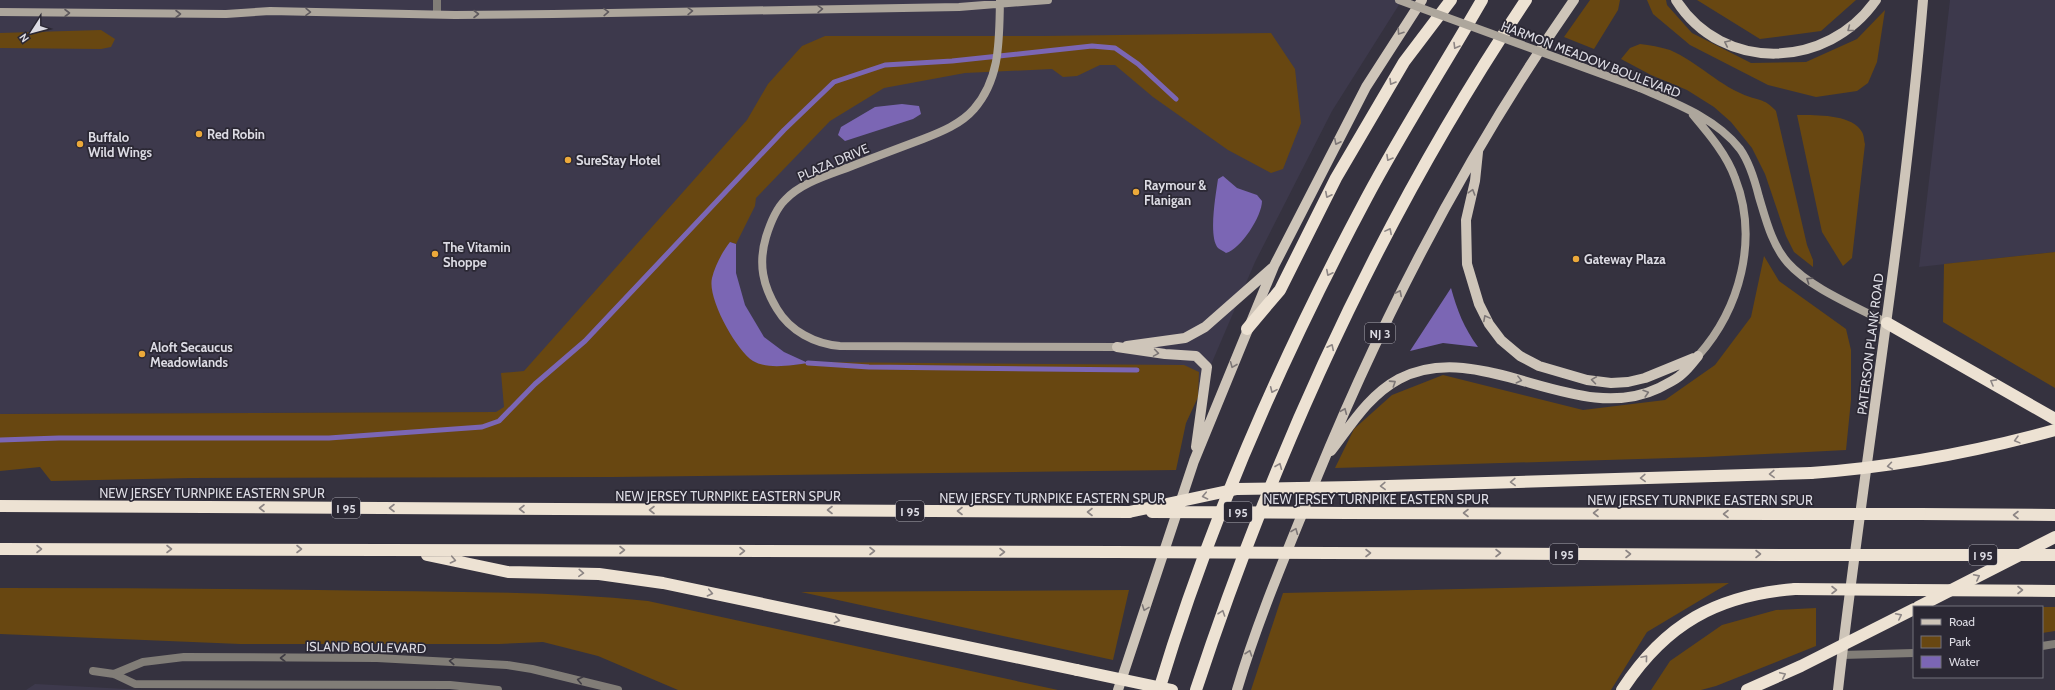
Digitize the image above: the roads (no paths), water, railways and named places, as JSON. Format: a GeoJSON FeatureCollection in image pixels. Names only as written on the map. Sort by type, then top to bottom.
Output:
{"type":"FeatureCollection","features":[{"type":"Feature","properties":{"kind":"highway"},"geometry":{"type":"LineString","coordinates":[[1247,329],[1280,290],[1336,178],[1404,62],[1451,0]]}},
{"type":"Feature","properties":{"kind":"highway"},"geometry":{"type":"LineString","coordinates":[[1159,690],[1214,531],[1252,438],[1288,358],[1366,198],[1482,0]]}},
{"type":"Feature","properties":{"kind":"highway"},"geometry":{"type":"LineString","coordinates":[[1196,690],[1249,541],[1317,375],[1368,271],[1424,167],[1526,0]]}},
{"type":"Feature","properties":{"kind":"highway"},"geometry":{"type":"LineString","coordinates":[[1887,322],[2055,419]]}},
{"type":"Feature","properties":{"kind":"highway"},"geometry":{"type":"LineString","coordinates":[[1129,512],[1237,489],[1356,487],[1812,473],[1854,470],[1934,459],[2004,444],[2055,430]]}},
{"type":"Feature","properties":{"kind":"highway","name":"NEW JERSEY TURNPIKE EASTERN SPUR"},"geometry":{"type":"LineString","coordinates":[[0,506],[2055,515]]}},
{"type":"Feature","properties":{"kind":"highway"},"geometry":{"type":"LineString","coordinates":[[1920,606],[2055,537]]}},
{"type":"Feature","properties":{"kind":"highway","name":"I 95"},"geometry":{"type":"LineString","coordinates":[[0,549],[2055,555]]}},
{"type":"Feature","properties":{"kind":"highway"},"geometry":{"type":"LineString","coordinates":[[401,550],[508,572],[593,574],[663,583],[1172,690]]}},
{"type":"Feature","properties":{"kind":"highway"},"geometry":{"type":"LineString","coordinates":[[1622,690],[1652,651],[1668,636],[1693,618],[1724,603],[1758,594],[1795,590],[2055,590]]}},
{"type":"Feature","properties":{"kind":"highway"},"geometry":{"type":"LineString","coordinates":[[1747,690],[1801,666],[1913,610]]}},
{"type":"Feature","properties":{"kind":"main road"},"geometry":{"type":"LineString","coordinates":[[1118,690],[1194,461],[1274,266],[1366,87],[1422,0]]}},
{"type":"Feature","properties":{"kind":"main road","name":"NJ 3"},"geometry":{"type":"LineString","coordinates":[[1238,690],[1266,604],[1322,464],[1361,373],[1394,303],[1437,220],[1478,149],[1540,48],[1574,0]]}},
{"type":"Feature","properties":{"kind":"main road"},"geometry":{"type":"LineString","coordinates":[[1676,0],[1702,28],[1717,38],[1752,52],[1771,54],[1806,50],[1824,45],[1848,30],[1859,21],[1876,0]]}},
{"type":"Feature","properties":{"kind":"main road","name":"PATERSON PLANK ROAD"},"geometry":{"type":"LineString","coordinates":[[1838,690],[1887,322],[1917,69],[1923,0]]}},
{"type":"Feature","properties":{"kind":"main road"},"geometry":{"type":"LineString","coordinates":[[1478,149],[1475,181],[1466,220],[1467,264],[1479,304],[1489,324],[1501,340],[1520,356],[1539,366],[1587,380],[1611,383],[1628,382],[1645,378],[1698,356]]}},
{"type":"Feature","properties":{"kind":"main road"},"geometry":{"type":"LineString","coordinates":[[1117,347],[1175,340],[1195,333],[1205,327],[1274,266]]}},
{"type":"Feature","properties":{"kind":"main road"},"geometry":{"type":"LineString","coordinates":[[1117,347],[1165,354],[1196,356],[1207,367],[1194,461]]}},
{"type":"Feature","properties":{"kind":"main road"},"geometry":{"type":"LineString","coordinates":[[1322,464],[1371,400],[1399,379],[1418,372],[1452,368],[1476,370],[1582,396],[1606,399],[1627,398],[1649,393],[1682,375],[1698,356]]}},
{"type":"Feature","properties":{"kind":"street"},"geometry":{"type":"LineString","coordinates":[[437,0],[437,14]]}},
{"type":"Feature","properties":{"kind":"street"},"geometry":{"type":"LineString","coordinates":[[0,12],[226,14],[270,11],[437,14],[553,14],[1048,0]]}},
{"type":"Feature","properties":{"kind":"street","name":"HARMON MEADOW BOULEVARD"},"geometry":{"type":"LineString","coordinates":[[1399,0],[1640,88],[1688,109],[1726,134],[1741,150],[1750,168],[1776,246],[1788,264],[1809,281],[1887,322]]}},
{"type":"Feature","properties":{"kind":"street","name":"PLAZA DRIVE"},"geometry":{"type":"LineString","coordinates":[[1000,2],[997,64],[993,80],[975,109],[964,119],[940,132],[830,174],[799,189],[786,199],[777,209],[763,247],[763,280],[769,296],[778,312],[792,326],[808,338],[824,345],[1117,347]]}},
{"type":"Feature","properties":{"kind":"street"},"geometry":{"type":"LineString","coordinates":[[1688,109],[1710,135],[1730,166],[1740,192],[1745,222],[1744,255],[1733,300],[1725,319],[1711,341],[1698,356]]}},
{"type":"Feature","properties":{"kind":"street"},"geometry":{"type":"LineString","coordinates":[[2043,646],[2055,644]]}},
{"type":"Feature","properties":{"kind":"street"},"geometry":{"type":"LineString","coordinates":[[1842,654],[1913,653]]}},
{"type":"Feature","properties":{"kind":"street","name":"ISLAND BOULEVARD"},"geometry":{"type":"LineString","coordinates":[[114,674],[143,662],[184,657],[385,659],[507,665],[532,669],[618,690]]}},
{"type":"Feature","properties":{"kind":"street"},"geometry":{"type":"LineString","coordinates":[[93,671],[114,674],[135,684],[450,685],[498,690]]}},
{"type":"Feature","properties":{"kind":"water"},"geometry":{"type":"Polygon","coordinates":[[[902,104],[919,106],[921,114],[913,119],[845,141],[838,135],[841,127],[875,107],[902,104]]]}},
{"type":"Feature","properties":{"kind":"water"},"geometry":{"type":"Polygon","coordinates":[[[1223,176],[1237,188],[1257,195],[1262,201],[1255,223],[1250,231],[1238,245],[1226,253],[1218,248],[1215,242],[1213,225],[1214,204],[1218,179],[1223,176]]]}},
{"type":"Feature","properties":{"kind":"water"},"geometry":{"type":"Polygon","coordinates":[[[730,242],[736,244],[736,273],[745,305],[764,337],[784,352],[808,363],[788,366],[759,364],[746,355],[731,335],[718,310],[712,287],[712,278],[715,269],[730,242]]]}},
{"type":"Feature","properties":{"kind":"water"},"geometry":{"type":"Polygon","coordinates":[[[1451,288],[1462,319],[1478,347],[1443,343],[1410,351],[1451,288]]]}},
{"type":"Feature","properties":{"kind":"waterway"},"geometry":{"type":"LineString","coordinates":[[0,440],[59,438],[329,438],[482,427],[499,421],[535,384],[585,341],[784,130],[834,82],[885,65],[952,61],[1092,46],[1115,48],[1138,64],[1176,99]]}},
{"type":"Feature","properties":{"kind":"waterway"},"geometry":{"type":"LineString","coordinates":[[808,363],[869,367],[1137,370]]}},
{"type":"Feature","properties":{"kind":"place","name":"Red Robin"},"geometry":{"type":"Point","coordinates":[199,134]}},
{"type":"Feature","properties":{"kind":"place","name":"Buffalo Wild Wings"},"geometry":{"type":"Point","coordinates":[80,144]}},
{"type":"Feature","properties":{"kind":"place","name":"SureStay Hotel"},"geometry":{"type":"Point","coordinates":[568,160]}},
{"type":"Feature","properties":{"kind":"place","name":"Raymour & Flanigan"},"geometry":{"type":"Point","coordinates":[1136,192]}},
{"type":"Feature","properties":{"kind":"place","name":"The Vitamin Shoppe"},"geometry":{"type":"Point","coordinates":[435,254]}},
{"type":"Feature","properties":{"kind":"place","name":"Gateway Plaza"},"geometry":{"type":"Point","coordinates":[1576,259]}},
{"type":"Feature","properties":{"kind":"place","name":"Aloft Secaucus Meadowlands"},"geometry":{"type":"Point","coordinates":[142,354]}}]}
